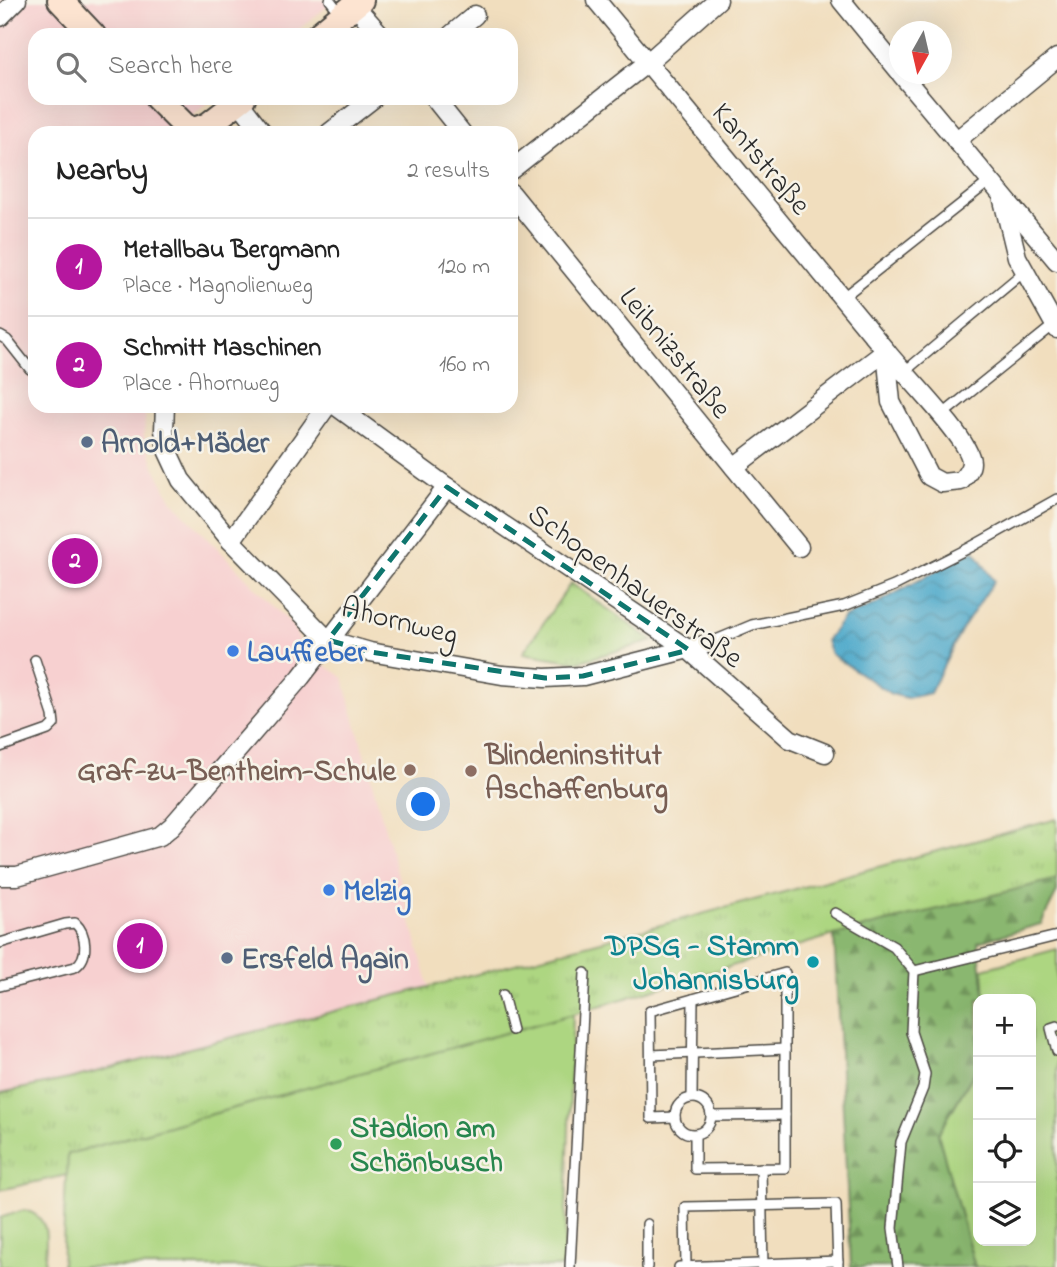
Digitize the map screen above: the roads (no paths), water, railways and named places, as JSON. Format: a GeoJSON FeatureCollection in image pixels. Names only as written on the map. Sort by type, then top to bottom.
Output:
{"type":"FeatureCollection","features":[{"type":"Feature","properties":{"kind":"street"},"geometry":{"type":"LineString","coordinates":[[0,18],[17,0]]}},
{"type":"Feature","properties":{"kind":"street"},"geometry":{"type":"LineString","coordinates":[[60,0],[86,28]]}},
{"type":"Feature","properties":{"kind":"street","name":"Kantstraße"},"geometry":{"type":"LineString","coordinates":[[596,0],[968,448],[971,462],[961,481],[942,484],[929,476],[891,402],[886,351]]}},
{"type":"Feature","properties":{"kind":"street"},"geometry":{"type":"LineString","coordinates":[[518,164],[647,63],[718,0]]}},
{"type":"Feature","properties":{"kind":"street"},"geometry":{"type":"LineString","coordinates":[[841,0],[889,59]]}},
{"type":"Feature","properties":{"kind":"street"},"geometry":{"type":"LineString","coordinates":[[325,28],[347,5],[373,28]]}},
{"type":"Feature","properties":{"kind":"street"},"geometry":{"type":"LineString","coordinates":[[459,28],[475,15]]}},
{"type":"Feature","properties":{"kind":"street"},"geometry":{"type":"LineString","coordinates":[[956,141],[1057,58]]}},
{"type":"Feature","properties":{"kind":"street"},"geometry":{"type":"LineString","coordinates":[[909,84],[1057,261]]}},
{"type":"Feature","properties":{"kind":"street"},"geometry":{"type":"LineString","coordinates":[[163,105],[185,126]]}},
{"type":"Feature","properties":{"kind":"street"},"geometry":{"type":"LineString","coordinates":[[206,126],[234,105]]}},
{"type":"Feature","properties":{"kind":"street"},"geometry":{"type":"LineString","coordinates":[[244,105],[258,126]]}},
{"type":"Feature","properties":{"kind":"street"},"geometry":{"type":"LineString","coordinates":[[338,126],[365,105]]}},
{"type":"Feature","properties":{"kind":"street"},"geometry":{"type":"LineString","coordinates":[[440,105],[456,126]]}},
{"type":"Feature","properties":{"kind":"street"},"geometry":{"type":"LineString","coordinates":[[1002,196],[1017,257],[1056,326]]}},
{"type":"Feature","properties":{"kind":"street","name":"Leibnizstraße"},"geometry":{"type":"LineString","coordinates":[[518,202],[799,547]]}},
{"type":"Feature","properties":{"kind":"street"},"geometry":{"type":"LineString","coordinates":[[734,467],[886,351]]}},
{"type":"Feature","properties":{"kind":"street","name":"Ahornweg"},"geometry":{"type":"LineString","coordinates":[[165,413],[167,450],[181,480],[230,541],[328,640],[370,652],[502,674],[545,678],[583,676],[696,647]]}},
{"type":"Feature","properties":{"kind":"street"},"geometry":{"type":"LineString","coordinates":[[230,541],[322,413]]}},
{"type":"Feature","properties":{"kind":"street","name":"Schopenhauerstraße"},"geometry":{"type":"LineString","coordinates":[[346,413],[447,487],[696,647],[790,739],[825,753]]}},
{"type":"Feature","properties":{"kind":"street"},"geometry":{"type":"LineString","coordinates":[[0,876],[17,876],[160,836],[173,826],[301,677],[447,487]]}},
{"type":"Feature","properties":{"kind":"lane"},"geometry":{"type":"LineString","coordinates":[[842,298],[990,181]]}},
{"type":"Feature","properties":{"kind":"lane"},"geometry":{"type":"LineString","coordinates":[[903,373],[1026,270]]}},
{"type":"Feature","properties":{"kind":"lane"},"geometry":{"type":"LineString","coordinates":[[942,415],[1056,326]]}},
{"type":"Feature","properties":{"kind":"lane"},"geometry":{"type":"LineString","coordinates":[[0,336],[7,340],[28,366]]}},
{"type":"Feature","properties":{"kind":"lane"},"geometry":{"type":"LineString","coordinates":[[696,647],[752,625],[844,606],[894,586],[1057,499]]}},
{"type":"Feature","properties":{"kind":"lane"},"geometry":{"type":"LineString","coordinates":[[0,747],[48,730],[54,724],[54,715],[35,660]]}},
{"type":"Feature","properties":{"kind":"lane"},"geometry":{"type":"LineString","coordinates":[[835,913],[894,947],[914,971],[911,1032],[925,1074],[923,1088],[901,1142],[893,1228],[898,1267]]}},
{"type":"Feature","properties":{"kind":"lane"},"geometry":{"type":"LineString","coordinates":[[0,943],[75,923],[80,928],[86,954],[82,962],[75,967],[0,986]]}},
{"type":"Feature","properties":{"kind":"lane"},"geometry":{"type":"LineString","coordinates":[[914,971],[1057,936]]}},
{"type":"Feature","properties":{"kind":"lane"},"geometry":{"type":"LineString","coordinates":[[570,1267],[585,973]]}},
{"type":"Feature","properties":{"kind":"lane"},"geometry":{"type":"LineString","coordinates":[[675,1117],[651,1118],[650,1011],[785,973],[785,1168],[695,1169],[695,1135]]}},
{"type":"Feature","properties":{"kind":"lane"},"geometry":{"type":"LineString","coordinates":[[503,995],[512,1030]]}},
{"type":"Feature","properties":{"kind":"lane"},"geometry":{"type":"LineString","coordinates":[[692,1098],[693,999]]}},
{"type":"Feature","properties":{"kind":"lane"},"geometry":{"type":"LineString","coordinates":[[1057,1026],[1051,1028],[1057,1051]]}},
{"type":"Feature","properties":{"kind":"lane"},"geometry":{"type":"LineString","coordinates":[[650,1055],[785,1049]]}},
{"type":"Feature","properties":{"kind":"lane"},"geometry":{"type":"LineString","coordinates":[[692,1098],[708,1105],[712,1116],[706,1130],[695,1135],[681,1130],[675,1117],[678,1105],[692,1098]]}},
{"type":"Feature","properties":{"kind":"lane"},"geometry":{"type":"LineString","coordinates":[[712,1116],[785,1115]]}},
{"type":"Feature","properties":{"kind":"lane"},"geometry":{"type":"LineString","coordinates":[[761,1168],[763,1265]]}},
{"type":"Feature","properties":{"kind":"lane"},"geometry":{"type":"LineString","coordinates":[[679,1267],[687,1267],[763,1265],[838,1264],[836,1204],[685,1207],[687,1267]]}},
{"type":"Feature","properties":{"kind":"lane"},"geometry":{"type":"LineString","coordinates":[[647,1224],[647,1267]]}},
{"type":"Feature","properties":{"kind":"water"},"geometry":{"type":"Polygon","coordinates":[[[974,550],[994,581],[961,631],[930,693],[907,698],[891,694],[831,654],[826,641],[844,617],[876,604],[974,550]]]}},
{"type":"Feature","properties":{"kind":"place","name":"Arnold+Mäder"},"geometry":{"type":"Point","coordinates":[87,442]}},
{"type":"Feature","properties":{"kind":"place","name":"Schmitt Maschinen"},"geometry":{"type":"Point","coordinates":[75,561]}},
{"type":"Feature","properties":{"kind":"place","name":"Lauffieber"},"geometry":{"type":"Point","coordinates":[233,651]}},
{"type":"Feature","properties":{"kind":"place","name":"Graf-zu-Bentheim-Schule"},"geometry":{"type":"Point","coordinates":[410,770]}},
{"type":"Feature","properties":{"kind":"place","name":"Blindeninstitut Aschaffenburg"},"geometry":{"type":"Point","coordinates":[471,771]}},
{"type":"Feature","properties":{"kind":"place","name":"Melzig"},"geometry":{"type":"Point","coordinates":[329,890]}},
{"type":"Feature","properties":{"kind":"place","name":"Metallbau Bergmann"},"geometry":{"type":"Point","coordinates":[140,946]}},
{"type":"Feature","properties":{"kind":"place","name":"Ersfeld Again"},"geometry":{"type":"Point","coordinates":[227,958]}},
{"type":"Feature","properties":{"kind":"place","name":"DPSG - Stamm Johannisburg"},"geometry":{"type":"Point","coordinates":[813,962]}},
{"type":"Feature","properties":{"kind":"place","name":"Stadion am Schönbusch"},"geometry":{"type":"Point","coordinates":[336,1144]}}]}
